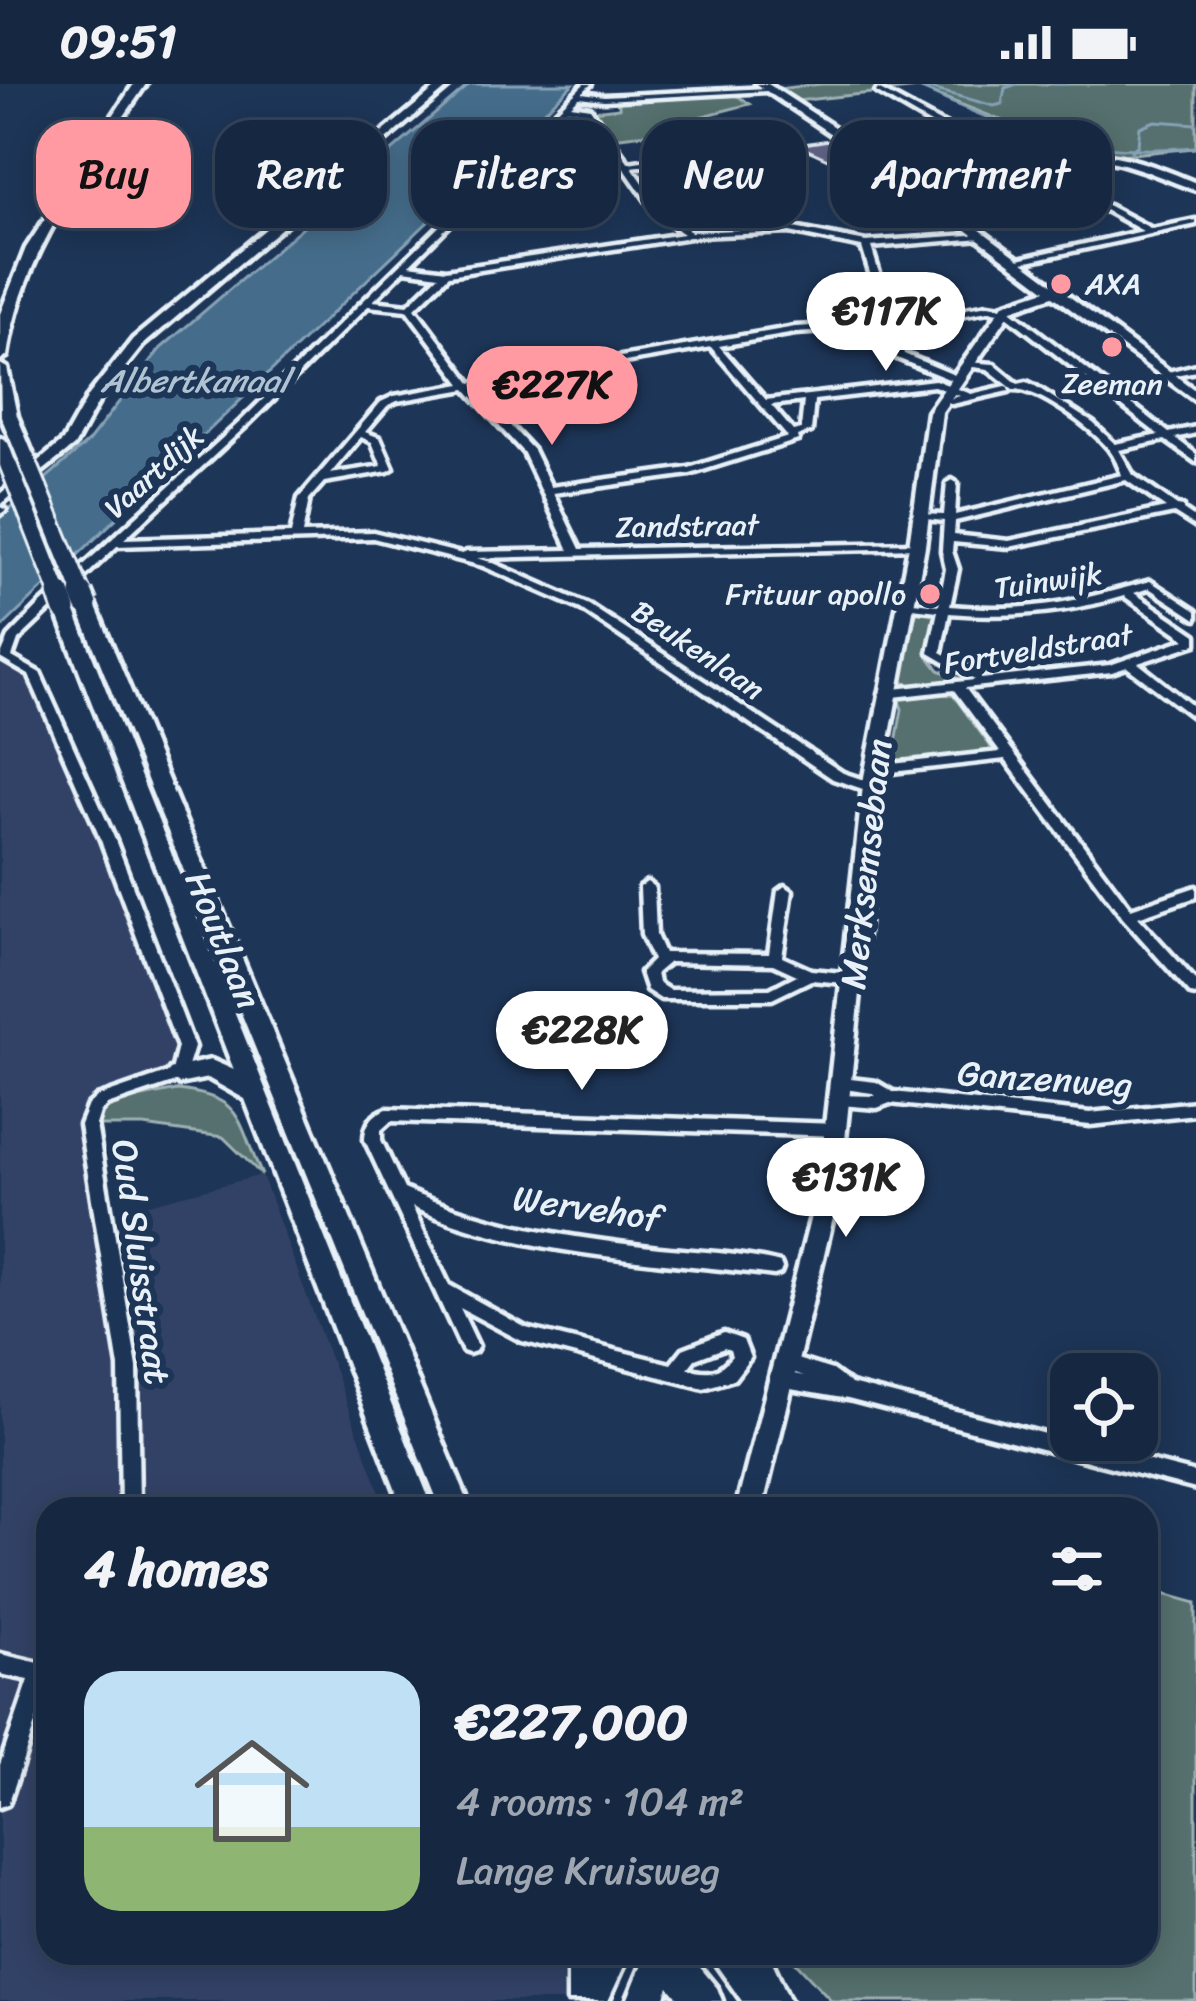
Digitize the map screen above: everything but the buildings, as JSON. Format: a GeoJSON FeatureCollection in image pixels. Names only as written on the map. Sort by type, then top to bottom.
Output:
{"type":"FeatureCollection","features":[{"type":"Feature","properties":{"kind":"main road"},"geometry":{"type":"LineString","coordinates":[[0,282],[128,84]]}},
{"type":"Feature","properties":{"kind":"main road"},"geometry":{"type":"LineString","coordinates":[[0,356],[5,315],[26,259],[140,84]]}},
{"type":"Feature","properties":{"kind":"main road"},"geometry":{"type":"LineString","coordinates":[[0,507],[69,442],[94,398],[138,342],[447,84]]}},
{"type":"Feature","properties":{"kind":"main road"},"geometry":{"type":"LineString","coordinates":[[764,87],[830,130]]}},
{"type":"Feature","properties":{"kind":"main road"},"geometry":{"type":"LineString","coordinates":[[1112,157],[1196,187]]}},
{"type":"Feature","properties":{"kind":"main road"},"geometry":{"type":"LineString","coordinates":[[971,228],[1196,397]]}},
{"type":"Feature","properties":{"kind":"main road"},"geometry":{"type":"LineString","coordinates":[[1005,310],[1055,292]]}},
{"type":"Feature","properties":{"kind":"main road","name":"Merksemsebaan"},"geometry":{"type":"LineString","coordinates":[[755,1497],[829,1189],[872,779],[917,546],[935,412],[1005,310]]}},
{"type":"Feature","properties":{"kind":"main road","name":"Houtlaan"},"geometry":{"type":"LineString","coordinates":[[0,368],[17,462],[75,608],[451,1497]]}},
{"type":"Feature","properties":{"kind":"main road","name":"Houtlaan"},"geometry":{"type":"LineString","coordinates":[[0,443],[17,462]]}},
{"type":"Feature","properties":{"kind":"main road","name":"Houtlaan"},"geometry":{"type":"LineString","coordinates":[[75,608],[219,1002],[413,1497]]}},
{"type":"Feature","properties":{"kind":"main road"},"geometry":{"type":"LineString","coordinates":[[187,1072],[217,1046],[219,1002]]}},
{"type":"Feature","properties":{"kind":"main road"},"geometry":{"type":"LineString","coordinates":[[187,1072],[226,1075],[256,1095]]}},
{"type":"Feature","properties":{"kind":"main road"},"geometry":{"type":"LineString","coordinates":[[586,1965],[588,2001]]}},
{"type":"Feature","properties":{"kind":"main road"},"geometry":{"type":"LineString","coordinates":[[588,2001],[606,1965]]}},
{"type":"Feature","properties":{"kind":"main road"},"geometry":{"type":"LineString","coordinates":[[644,2001],[660,1965]]}},
{"type":"Feature","properties":{"kind":"main road"},"geometry":{"type":"LineString","coordinates":[[675,1965],[704,2001]]}},
{"type":"Feature","properties":{"kind":"main road"},"geometry":{"type":"LineString","coordinates":[[737,1965],[770,2001]]}},
{"type":"Feature","properties":{"kind":"main road"},"geometry":{"type":"LineString","coordinates":[[756,1965],[770,2001]]}},
{"type":"Feature","properties":{"kind":"street"},"geometry":{"type":"LineString","coordinates":[[584,88],[604,98],[764,87]]}},
{"type":"Feature","properties":{"kind":"street","name":"Vaartdijk"},"geometry":{"type":"LineString","coordinates":[[3,660],[20,632],[243,424],[584,88]]}},
{"type":"Feature","properties":{"kind":"street"},"geometry":{"type":"LineString","coordinates":[[878,91],[930,120]]}},
{"type":"Feature","properties":{"kind":"street"},"geometry":{"type":"LineString","coordinates":[[565,106],[587,110],[653,203],[689,235]]}},
{"type":"Feature","properties":{"kind":"street"},"geometry":{"type":"LineString","coordinates":[[625,166],[642,163]]}},
{"type":"Feature","properties":{"kind":"street"},"geometry":{"type":"LineString","coordinates":[[1112,211],[1150,232]]}},
{"type":"Feature","properties":{"kind":"street"},"geometry":{"type":"LineString","coordinates":[[1016,262],[1196,222]]}},
{"type":"Feature","properties":{"kind":"street"},"geometry":{"type":"LineString","coordinates":[[401,267],[446,273],[689,235],[790,230],[866,245],[982,236]]}},
{"type":"Feature","properties":{"kind":"street"},"geometry":{"type":"LineString","coordinates":[[866,245],[899,356],[954,390]]}},
{"type":"Feature","properties":{"kind":"street"},"geometry":{"type":"LineString","coordinates":[[410,308],[446,273]]}},
{"type":"Feature","properties":{"kind":"street"},"geometry":{"type":"LineString","coordinates":[[364,303],[410,308],[468,386],[529,452],[575,551]]}},
{"type":"Feature","properties":{"kind":"street"},"geometry":{"type":"LineString","coordinates":[[296,537],[300,504],[394,399],[795,330],[889,325],[988,308],[1005,310],[1196,459]]}},
{"type":"Feature","properties":{"kind":"street"},"geometry":{"type":"LineString","coordinates":[[712,343],[793,436]]}},
{"type":"Feature","properties":{"kind":"street"},"geometry":{"type":"LineString","coordinates":[[970,364],[991,366],[1016,387],[1030,386],[1101,434],[1122,455],[1124,477]]}},
{"type":"Feature","properties":{"kind":"street"},"geometry":{"type":"LineString","coordinates":[[1165,374],[1196,368]]}},
{"type":"Feature","properties":{"kind":"street"},"geometry":{"type":"LineString","coordinates":[[765,403],[934,383],[971,397],[1006,389]]}},
{"type":"Feature","properties":{"kind":"street"},"geometry":{"type":"LineString","coordinates":[[547,491],[678,474],[793,436],[806,431],[809,398]]}},
{"type":"Feature","properties":{"kind":"street"},"geometry":{"type":"LineString","coordinates":[[1113,448],[1196,430]]}},
{"type":"Feature","properties":{"kind":"street"},"geometry":{"type":"LineString","coordinates":[[320,479],[388,468],[376,440],[359,433]]}},
{"type":"Feature","properties":{"kind":"street"},"geometry":{"type":"LineString","coordinates":[[921,516],[951,519],[1124,477],[1180,509],[1196,524]]}},
{"type":"Feature","properties":{"kind":"street"},"geometry":{"type":"LineString","coordinates":[[952,483],[948,538],[952,569],[935,652],[977,677]]}},
{"type":"Feature","properties":{"kind":"street"},"geometry":{"type":"LineString","coordinates":[[948,538],[1009,544],[1180,509]]}},
{"type":"Feature","properties":{"kind":"street","name":"Zandstraat"},"geometry":{"type":"LineString","coordinates":[[111,543],[373,535],[508,571]]}},
{"type":"Feature","properties":{"kind":"street","name":"Zandstraat"},"geometry":{"type":"LineString","coordinates":[[458,556],[917,546]]}},
{"type":"Feature","properties":{"kind":"street"},"geometry":{"type":"LineString","coordinates":[[508,552],[508,571]]}},
{"type":"Feature","properties":{"kind":"street","name":"Beukenlaan"},"geometry":{"type":"LineString","coordinates":[[508,571],[586,607],[838,776],[872,779]]}},
{"type":"Feature","properties":{"kind":"street","name":"Tuinwijk"},"geometry":{"type":"LineString","coordinates":[[904,604],[996,616],[1085,606],[1150,584],[1196,616]]}},
{"type":"Feature","properties":{"kind":"street","name":"Tuinwijk"},"geometry":{"type":"LineString","coordinates":[[1126,592],[1196,640]]}},
{"type":"Feature","properties":{"kind":"street","name":"Fortveldstraat"},"geometry":{"type":"LineString","coordinates":[[885,694],[1130,663],[1196,640]]}},
{"type":"Feature","properties":{"kind":"street"},"geometry":{"type":"LineString","coordinates":[[3,660],[34,673],[108,840],[186,1047],[187,1072]]}},
{"type":"Feature","properties":{"kind":"street"},"geometry":{"type":"LineString","coordinates":[[1130,663],[1196,715]]}},
{"type":"Feature","properties":{"kind":"street"},"geometry":{"type":"LineString","coordinates":[[957,686],[1128,915],[1196,990]]}},
{"type":"Feature","properties":{"kind":"street"},"geometry":{"type":"LineString","coordinates":[[872,779],[1009,755]]}},
{"type":"Feature","properties":{"kind":"street"},"geometry":{"type":"LineString","coordinates":[[647,887],[649,935],[659,959]]}},
{"type":"Feature","properties":{"kind":"street"},"geometry":{"type":"LineString","coordinates":[[775,959],[785,890]]}},
{"type":"Feature","properties":{"kind":"street"},"geometry":{"type":"LineString","coordinates":[[1128,915],[1196,892]]}},
{"type":"Feature","properties":{"kind":"street"},"geometry":{"type":"LineString","coordinates":[[809,975],[772,994],[666,995],[649,980],[648,972],[659,959],[775,959],[809,975],[854,979]]}},
{"type":"Feature","properties":{"kind":"street","name":"Oud Sluisstraat"},"geometry":{"type":"LineString","coordinates":[[130,1497],[128,1367],[88,1125],[93,1109],[102,1101],[187,1072]]}},
{"type":"Feature","properties":{"kind":"street","name":"Ganzenweg"},"geometry":{"type":"LineString","coordinates":[[841,1091],[878,1102],[889,1096],[1090,1119],[1196,1108]]}},
{"type":"Feature","properties":{"kind":"street"},"geometry":{"type":"LineString","coordinates":[[469,1346],[373,1140],[373,1128],[388,1115],[837,1130]]}},
{"type":"Feature","properties":{"kind":"street","name":"Wervehof"},"geometry":{"type":"LineString","coordinates":[[397,1192],[437,1214],[485,1228],[775,1268]]}},
{"type":"Feature","properties":{"kind":"street"},"geometry":{"type":"LineString","coordinates":[[443,1290],[522,1334],[675,1372]]}},
{"type":"Feature","properties":{"kind":"street"},"geometry":{"type":"LineString","coordinates":[[782,1371],[1196,1481]]}},
{"type":"Feature","properties":{"kind":"street"},"geometry":{"type":"LineString","coordinates":[[0,1664],[36,1672]]}},
{"type":"Feature","properties":{"kind":"street"},"geometry":{"type":"LineString","coordinates":[[0,1796],[36,1696]]}},
{"type":"Feature","properties":{"kind":"shaded area"},"geometry":{"type":"Polygon","coordinates":[[[642,168],[642,189],[628,171],[642,168]]]}},
{"type":"Feature","properties":{"kind":"shaded area"},"geometry":{"type":"Polygon","coordinates":[[[681,228],[772,228],[689,235],[681,228]]]}},
{"type":"Feature","properties":{"kind":"shaded area"},"geometry":{"type":"Polygon","coordinates":[[[6,658],[34,673],[186,1047],[179,1075],[93,1109],[106,1215],[262,1175],[382,1497],[36,1497],[36,1965],[562,1965],[563,2001],[0,2001],[0,662],[6,658]]]}},
{"type":"Feature","properties":{"kind":"green space"},"geometry":{"type":"Polygon","coordinates":[[[821,84],[1196,84],[1196,148],[1112,154],[1112,120],[1001,120],[919,88],[796,101],[778,89],[821,84]]]}},
{"type":"Feature","properties":{"kind":"green space"},"geometry":{"type":"Polygon","coordinates":[[[733,93],[750,104],[699,117],[702,120],[642,120],[642,134],[618,137],[618,120],[599,120],[593,111],[619,108],[619,99],[733,93]]]}},
{"type":"Feature","properties":{"kind":"green space"},"geometry":{"type":"Polygon","coordinates":[[[917,610],[937,613],[928,656],[939,670],[965,681],[918,687],[899,681],[917,610]]]}},
{"type":"Feature","properties":{"kind":"green space"},"geometry":{"type":"Polygon","coordinates":[[[954,696],[991,747],[988,752],[915,762],[893,759],[902,709],[898,699],[954,696]]]}},
{"type":"Feature","properties":{"kind":"green space"},"geometry":{"type":"Polygon","coordinates":[[[177,1090],[215,1098],[235,1114],[262,1175],[223,1137],[144,1126],[94,1126],[95,1117],[113,1103],[177,1090]]]}},
{"type":"Feature","properties":{"kind":"green space"},"geometry":{"type":"Polygon","coordinates":[[[1158,1592],[1196,1603],[1196,2001],[832,2001],[798,1965],[1158,1965],[1158,1592]]]}},
{"type":"Feature","properties":{"kind":"water","name":"Albertkanaal"},"geometry":{"type":"Polygon","coordinates":[[[470,84],[573,84],[535,120],[428,120],[470,84]]]}},
{"type":"Feature","properties":{"kind":"water","name":"Albertkanaal"},"geometry":{"type":"Polygon","coordinates":[[[411,134],[411,228],[422,228],[0,629],[0,518],[88,442],[160,349],[302,228],[387,228],[387,155],[411,134]]]}},
{"type":"Feature","properties":{"kind":"waterway"},"geometry":{"type":"LineString","coordinates":[[912,84],[983,116],[1050,138],[1134,148]]}},
{"type":"Feature","properties":{"kind":"waterway"},"geometry":{"type":"LineString","coordinates":[[925,87],[994,106],[1002,104],[1005,88],[1017,84]]}},
{"type":"Feature","properties":{"kind":"waterway"},"geometry":{"type":"LineString","coordinates":[[1054,84],[1066,84]]}},
{"type":"Feature","properties":{"kind":"waterway"},"geometry":{"type":"LineString","coordinates":[[1134,148],[1140,127],[1155,121],[1196,124]]}},
{"type":"Feature","properties":{"kind":"waterway"},"geometry":{"type":"LineString","coordinates":[[1134,148],[1196,147]]}},
{"type":"Feature","properties":{"kind":"place","name":"AXA"},"geometry":{"type":"Point","coordinates":[1061,284]}},
{"type":"Feature","properties":{"kind":"place","name":"Zeeman"},"geometry":{"type":"Point","coordinates":[1112,347]}},
{"type":"Feature","properties":{"kind":"place","name":"Frituur apollo"},"geometry":{"type":"Point","coordinates":[930,594]}}]}
